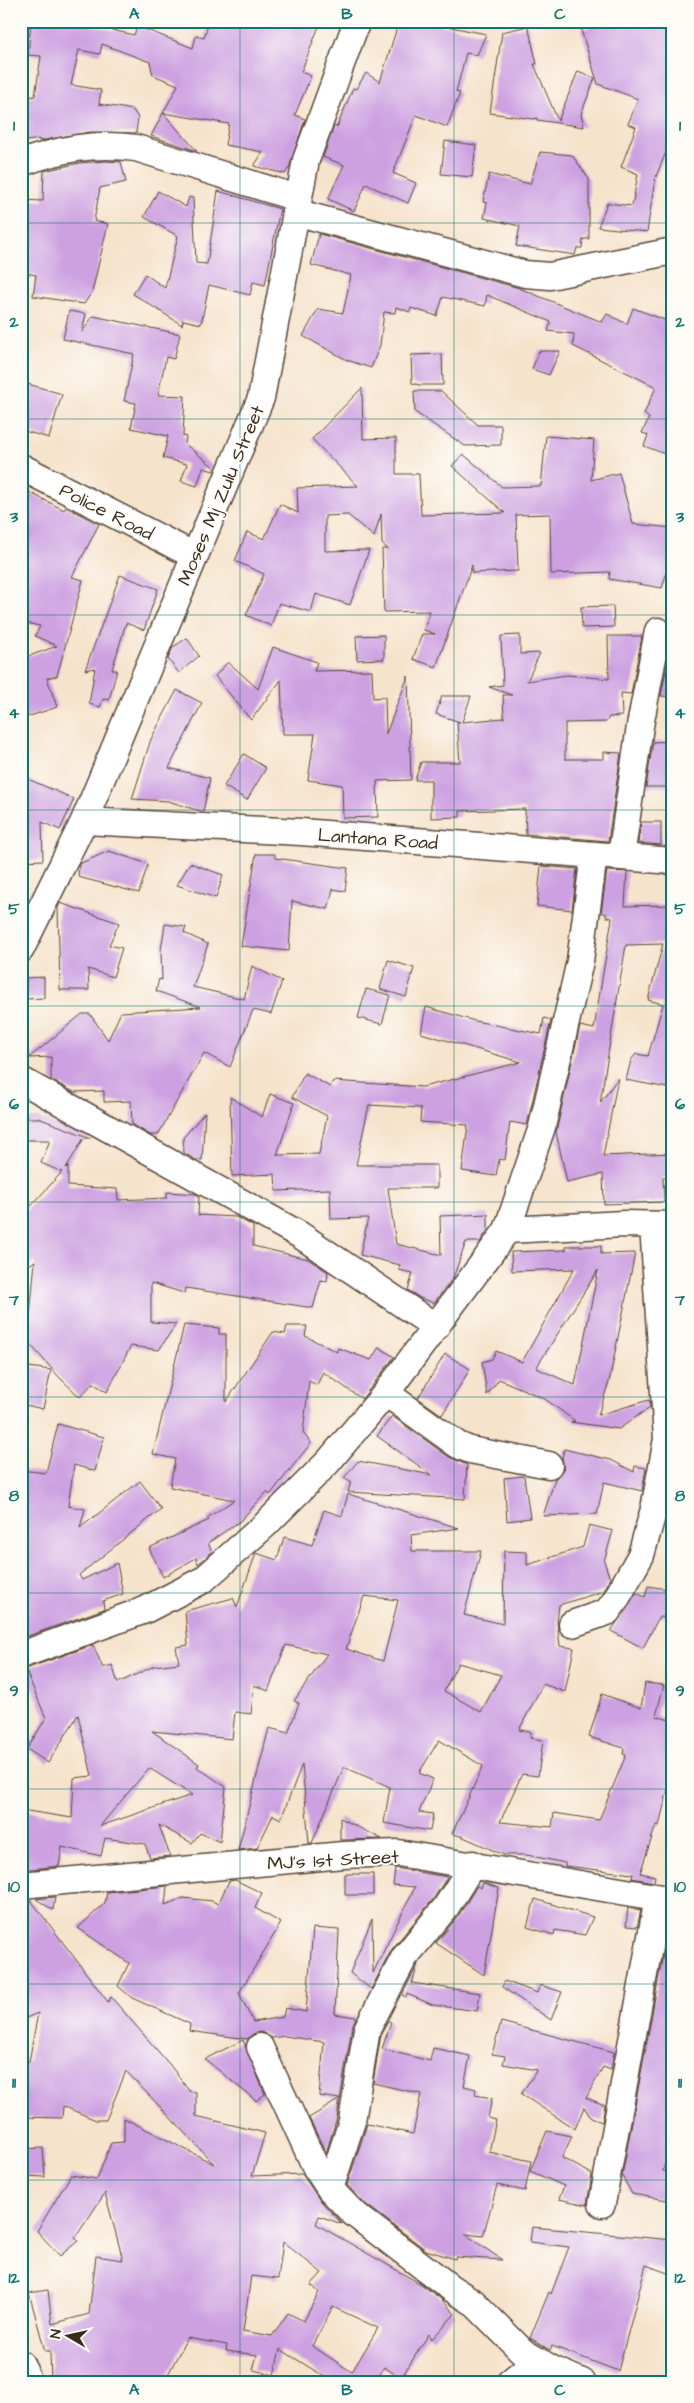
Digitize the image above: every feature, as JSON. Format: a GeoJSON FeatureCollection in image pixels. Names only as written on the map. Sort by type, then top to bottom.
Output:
{"type":"FeatureCollection","features":[{"type":"Feature","properties":{"kind":"street","name":"Moses Mj Zulu Street"},"geometry":{"type":"LineString","coordinates":[[21,949],[84,821],[193,555],[261,398],[306,160],[357,21]]}},
{"type":"Feature","properties":{"kind":"street"},"geometry":{"type":"LineString","coordinates":[[21,163],[77,147],[108,144],[136,148],[296,205],[525,274],[550,276],[673,251]]}},
{"type":"Feature","properties":{"kind":"street","name":"Police Road"},"geometry":{"type":"LineString","coordinates":[[21,467],[193,555]]}},
{"type":"Feature","properties":{"kind":"street"},"geometry":{"type":"LineString","coordinates":[[621,857],[640,726],[658,631]]}},
{"type":"Feature","properties":{"kind":"street","name":"Lantana Road"},"geometry":{"type":"LineString","coordinates":[[84,821],[301,832],[673,861]]}},
{"type":"Feature","properties":{"kind":"street"},"geometry":{"type":"LineString","coordinates":[[21,1655],[145,1610],[203,1580],[265,1525],[328,1462],[386,1393],[507,1230],[542,1127],[554,1071],[569,1016],[580,961],[594,855]]}},
{"type":"Feature","properties":{"kind":"street"},"geometry":{"type":"LineString","coordinates":[[21,1080],[300,1235],[436,1327]]}},
{"type":"Feature","properties":{"kind":"street"},"geometry":{"type":"LineString","coordinates":[[507,1230],[560,1226],[663,1225],[667,1439],[654,1509],[641,1555],[615,1601],[607,1612],[572,1624]]}},
{"type":"Feature","properties":{"kind":"street"},"geometry":{"type":"LineString","coordinates":[[386,1393],[458,1445],[470,1450],[549,1465]]}},
{"type":"Feature","properties":{"kind":"street","name":"MJ’s 1st Street"},"geometry":{"type":"LineString","coordinates":[[21,1885],[342,1855],[398,1853],[472,1864],[665,1899]]}},
{"type":"Feature","properties":{"kind":"street"},"geometry":{"type":"LineString","coordinates":[[330,2189],[352,2121],[367,2029],[404,1958],[446,1907],[472,1864]]}},
{"type":"Feature","properties":{"kind":"street"},"geometry":{"type":"LineString","coordinates":[[602,2204],[665,1899]]}},
{"type":"Feature","properties":{"kind":"street"},"geometry":{"type":"LineString","coordinates":[[260,2047],[316,2168],[330,2189],[353,2213],[451,2288],[473,2302],[523,2352],[552,2369],[582,2382]]}},
{"type":"Feature","properties":{"kind":"street"},"geometry":{"type":"LineString","coordinates":[[510,2382],[537,2360]]}},
{"type":"Feature","properties":{"kind":"street"},"geometry":{"type":"LineString","coordinates":[[21,2364],[29,2382]]}},
{"type":"Feature","properties":{"kind":"building"},"geometry":{"type":"Polygon","coordinates":[[[31,21],[71,21],[134,35],[137,26],[193,48],[196,36],[204,38],[209,21],[321,21],[301,72],[311,76],[295,115],[305,119],[289,168],[285,174],[254,166],[263,152],[225,145],[229,124],[163,113],[178,85],[153,75],[150,62],[102,44],[100,54],[79,50],[71,85],[101,90],[99,104],[133,110],[138,118],[136,133],[90,132],[39,141],[39,139],[21,142],[21,98],[35,96],[41,56],[28,55],[31,21]]]}},
{"type":"Feature","properties":{"kind":"building"},"geometry":{"type":"Polygon","coordinates":[[[399,21],[442,21],[441,25],[486,34],[477,55],[466,53],[456,92],[460,93],[447,127],[416,115],[393,173],[416,183],[408,203],[366,184],[354,211],[328,199],[344,165],[323,157],[334,126],[337,127],[353,88],[356,89],[366,73],[380,82],[399,21]]]}},
{"type":"Feature","properties":{"kind":"building"},"geometry":{"type":"Polygon","coordinates":[[[607,21],[666,21],[673,50],[673,135],[655,179],[647,232],[598,227],[607,203],[632,206],[638,174],[621,167],[636,127],[628,124],[638,99],[598,84],[581,30],[607,21]]]}},
{"type":"Feature","properties":{"kind":"building"},"geometry":{"type":"Polygon","coordinates":[[[528,26],[537,64],[534,64],[558,121],[578,71],[595,78],[581,114],[584,127],[537,120],[537,118],[490,113],[502,32],[528,26]]]}},
{"type":"Feature","properties":{"kind":"building"},"geometry":{"type":"Polygon","coordinates":[[[163,113],[197,151],[151,136],[163,113]]]}},
{"type":"Feature","properties":{"kind":"building"},"geometry":{"type":"Polygon","coordinates":[[[445,141],[476,145],[472,177],[441,174],[445,141]]]}},
{"type":"Feature","properties":{"kind":"building"},"geometry":{"type":"Polygon","coordinates":[[[540,152],[572,155],[589,179],[589,239],[583,239],[582,248],[577,248],[575,255],[516,246],[520,226],[484,218],[487,203],[483,202],[489,174],[530,184],[540,152]]]}},
{"type":"Feature","properties":{"kind":"building"},"geometry":{"type":"Polygon","coordinates":[[[121,162],[126,182],[100,188],[94,221],[108,224],[92,292],[84,304],[33,296],[36,275],[21,272],[21,200],[43,201],[44,171],[80,163],[121,162]]]}},
{"type":"Feature","properties":{"kind":"building"},"geometry":{"type":"Polygon","coordinates":[[[158,191],[186,207],[189,197],[193,198],[196,263],[207,264],[218,191],[280,209],[265,285],[253,282],[250,295],[209,285],[201,324],[183,320],[182,325],[133,294],[145,274],[165,288],[178,236],[144,217],[158,191]]]}},
{"type":"Feature","properties":{"kind":"building"},"geometry":{"type":"Polygon","coordinates":[[[319,234],[519,288],[602,322],[607,314],[627,324],[633,308],[673,323],[673,443],[668,455],[644,446],[648,435],[642,433],[649,418],[644,414],[656,387],[573,346],[574,334],[548,331],[551,322],[487,295],[485,306],[443,297],[437,316],[411,308],[410,312],[396,307],[395,313],[384,312],[380,345],[371,368],[347,360],[303,336],[318,309],[343,313],[351,275],[311,265],[319,234]]]}},
{"type":"Feature","properties":{"kind":"building"},"geometry":{"type":"Polygon","coordinates":[[[69,311],[86,314],[82,332],[93,316],[180,334],[174,359],[166,357],[158,395],[185,396],[183,436],[186,437],[185,444],[215,468],[214,471],[203,468],[197,486],[181,481],[187,464],[163,458],[168,436],[131,428],[136,403],[124,401],[134,354],[63,339],[69,311]]]}},
{"type":"Feature","properties":{"kind":"building"},"geometry":{"type":"Polygon","coordinates":[[[539,351],[560,351],[549,375],[532,369],[539,351]]]}},
{"type":"Feature","properties":{"kind":"building"},"geometry":{"type":"Polygon","coordinates":[[[442,354],[443,385],[419,385],[412,383],[411,355],[442,354]]]}},
{"type":"Feature","properties":{"kind":"building"},"geometry":{"type":"Polygon","coordinates":[[[21,382],[62,394],[49,438],[21,430],[21,382]]]}},
{"type":"Feature","properties":{"kind":"building"},"geometry":{"type":"Polygon","coordinates":[[[362,388],[363,439],[396,438],[396,474],[419,474],[421,515],[505,513],[452,466],[463,454],[502,487],[541,486],[546,436],[594,440],[591,480],[619,473],[633,524],[673,528],[673,552],[662,588],[609,579],[610,572],[551,574],[550,514],[516,515],[518,571],[472,573],[472,565],[436,667],[413,659],[422,634],[435,634],[424,630],[430,611],[384,612],[382,549],[388,549],[382,544],[381,514],[374,537],[348,515],[325,516],[325,551],[369,550],[350,605],[316,594],[311,612],[279,603],[271,626],[246,615],[264,574],[235,561],[247,532],[264,539],[280,504],[298,513],[297,488],[358,486],[312,439],[362,388]]]}},
{"type":"Feature","properties":{"kind":"building"},"geometry":{"type":"Polygon","coordinates":[[[414,391],[441,391],[478,425],[501,425],[501,445],[465,446],[415,412],[414,391]]]}},
{"type":"Feature","properties":{"kind":"building"},"geometry":{"type":"Polygon","coordinates":[[[21,488],[64,510],[66,507],[99,524],[72,577],[83,580],[57,676],[47,678],[57,707],[21,719],[21,659],[57,646],[35,636],[40,626],[21,622],[21,488]]]}},
{"type":"Feature","properties":{"kind":"building"},"geometry":{"type":"Polygon","coordinates":[[[120,575],[158,589],[144,630],[126,623],[112,670],[117,670],[109,700],[103,699],[100,707],[89,704],[95,668],[85,670],[120,575]]]}},
{"type":"Feature","properties":{"kind":"building"},"geometry":{"type":"Polygon","coordinates":[[[613,606],[614,627],[582,628],[581,607],[613,606]]]}},
{"type":"Feature","properties":{"kind":"building"},"geometry":{"type":"Polygon","coordinates":[[[384,635],[384,659],[357,660],[356,636],[384,635]]]}},
{"type":"Feature","properties":{"kind":"building"},"geometry":{"type":"Polygon","coordinates":[[[520,635],[520,654],[540,653],[527,681],[567,675],[609,679],[608,636],[642,636],[631,694],[621,693],[622,716],[609,717],[606,722],[565,723],[565,759],[604,759],[604,752],[621,753],[608,841],[526,834],[525,809],[460,811],[460,817],[431,818],[431,780],[415,780],[421,762],[460,762],[457,722],[460,722],[436,714],[442,696],[471,696],[462,722],[504,718],[503,695],[512,695],[489,687],[503,685],[501,636],[520,635]]]}},
{"type":"Feature","properties":{"kind":"building"},"geometry":{"type":"Polygon","coordinates":[[[673,635],[673,697],[661,696],[673,635]]]}},
{"type":"Feature","properties":{"kind":"building"},"geometry":{"type":"Polygon","coordinates":[[[187,638],[199,656],[179,673],[168,659],[173,647],[187,638]]]}},
{"type":"Feature","properties":{"kind":"building"},"geometry":{"type":"Polygon","coordinates":[[[273,647],[317,662],[314,671],[372,670],[373,698],[385,697],[386,734],[408,676],[411,780],[377,781],[378,817],[343,818],[342,785],[308,780],[315,734],[283,734],[281,680],[251,720],[215,676],[228,662],[258,689],[273,647]]]}},
{"type":"Feature","properties":{"kind":"building"},"geometry":{"type":"Polygon","coordinates":[[[177,690],[202,703],[169,768],[210,778],[203,812],[168,801],[132,799],[151,739],[177,690]]]}},
{"type":"Feature","properties":{"kind":"building"},"geometry":{"type":"Polygon","coordinates":[[[673,741],[673,787],[646,787],[653,742],[673,741]]]}},
{"type":"Feature","properties":{"kind":"building"},"geometry":{"type":"Polygon","coordinates":[[[244,754],[266,768],[247,800],[224,786],[244,754]]]}},
{"type":"Feature","properties":{"kind":"building"},"geometry":{"type":"Polygon","coordinates":[[[21,776],[74,799],[60,830],[42,822],[43,860],[21,861],[21,776]]]}},
{"type":"Feature","properties":{"kind":"building"},"geometry":{"type":"Polygon","coordinates":[[[641,822],[661,822],[661,845],[638,843],[641,822]]]}},
{"type":"Feature","properties":{"kind":"building"},"geometry":{"type":"Polygon","coordinates":[[[109,851],[148,864],[139,893],[78,877],[79,864],[109,851]]]}},
{"type":"Feature","properties":{"kind":"building"},"geometry":{"type":"Polygon","coordinates":[[[256,854],[275,854],[275,858],[348,868],[345,891],[333,889],[328,909],[292,901],[289,951],[241,946],[256,854]]]}},
{"type":"Feature","properties":{"kind":"building"},"geometry":{"type":"Polygon","coordinates":[[[190,863],[223,875],[216,898],[177,885],[190,863]]]}},
{"type":"Feature","properties":{"kind":"building"},"geometry":{"type":"Polygon","coordinates":[[[541,866],[577,869],[572,910],[537,906],[541,866]]]}},
{"type":"Feature","properties":{"kind":"building"},"geometry":{"type":"Polygon","coordinates":[[[607,871],[627,872],[625,906],[673,905],[673,1089],[626,1080],[631,1060],[636,1054],[648,1056],[663,1004],[648,1000],[663,944],[626,945],[600,1103],[618,1078],[603,1156],[673,1153],[673,1177],[663,1177],[664,1202],[604,1204],[603,1174],[567,1182],[556,1132],[580,1026],[594,1029],[612,918],[606,917],[606,913],[601,913],[607,871]]]}},
{"type":"Feature","properties":{"kind":"building"},"geometry":{"type":"Polygon","coordinates":[[[60,903],[119,923],[109,945],[122,948],[113,977],[88,969],[89,990],[60,990],[58,908],[60,903]]]}},
{"type":"Feature","properties":{"kind":"building"},"geometry":{"type":"Polygon","coordinates":[[[165,924],[186,927],[184,933],[208,944],[193,987],[244,999],[252,966],[282,981],[271,1014],[253,1010],[230,1067],[204,1053],[158,1135],[150,1135],[132,1124],[131,1101],[104,1102],[104,1091],[74,1092],[51,1080],[51,1057],[29,1058],[82,1014],[90,1014],[108,1040],[121,1012],[201,1007],[156,991],[159,979],[162,980],[161,950],[165,924]]]}},
{"type":"Feature","properties":{"kind":"building"},"geometry":{"type":"Polygon","coordinates":[[[388,960],[414,968],[406,997],[380,989],[388,960]]]}},
{"type":"Feature","properties":{"kind":"building"},"geometry":{"type":"Polygon","coordinates":[[[44,977],[44,998],[26,999],[26,978],[44,977]]]}},
{"type":"Feature","properties":{"kind":"building"},"geometry":{"type":"Polygon","coordinates":[[[366,989],[390,995],[382,1024],[358,1018],[366,989]]]}},
{"type":"Feature","properties":{"kind":"building"},"geometry":{"type":"Polygon","coordinates":[[[426,1007],[475,1021],[541,1034],[544,1018],[551,1020],[527,1125],[510,1122],[505,1160],[499,1159],[496,1176],[462,1171],[468,1125],[420,1122],[421,1108],[369,1105],[356,1165],[437,1165],[437,1188],[388,1188],[396,1244],[441,1255],[440,1216],[488,1214],[488,1230],[480,1242],[466,1242],[453,1278],[434,1303],[420,1298],[408,1290],[413,1273],[399,1270],[400,1265],[360,1255],[368,1218],[331,1219],[330,1189],[276,1191],[275,1174],[232,1176],[230,1097],[262,1117],[270,1094],[294,1103],[277,1155],[319,1154],[327,1116],[292,1097],[305,1073],[330,1087],[333,1081],[423,1087],[521,1062],[421,1033],[426,1007]]]}},
{"type":"Feature","properties":{"kind":"building"},"geometry":{"type":"Polygon","coordinates":[[[205,1112],[202,1160],[196,1160],[184,1153],[183,1138],[205,1112]]]}},
{"type":"Feature","properties":{"kind":"building"},"geometry":{"type":"Polygon","coordinates":[[[24,1118],[38,1118],[91,1138],[84,1138],[66,1168],[68,1165],[68,1186],[117,1189],[118,1200],[167,1198],[167,1192],[196,1194],[199,1196],[198,1215],[236,1217],[253,1226],[253,1246],[308,1259],[328,1272],[327,1281],[321,1280],[313,1308],[186,1288],[184,1293],[151,1283],[151,1322],[176,1324],[159,1350],[131,1346],[107,1392],[93,1383],[80,1397],[60,1378],[21,1334],[29,1327],[35,1261],[21,1271],[21,1217],[62,1172],[41,1163],[50,1140],[24,1140],[24,1118]]]}},
{"type":"Feature","properties":{"kind":"building"},"geometry":{"type":"Polygon","coordinates":[[[566,1246],[601,1246],[601,1254],[635,1253],[609,1382],[598,1415],[649,1400],[650,1407],[619,1429],[571,1422],[575,1421],[545,1399],[499,1379],[487,1395],[482,1362],[492,1359],[496,1351],[522,1362],[574,1269],[512,1271],[511,1252],[566,1250],[566,1246]],[[598,1270],[536,1368],[575,1385],[598,1270]]]}},
{"type":"Feature","properties":{"kind":"building"},"geometry":{"type":"Polygon","coordinates":[[[184,1325],[219,1328],[219,1334],[226,1334],[226,1402],[273,1332],[285,1334],[287,1326],[307,1326],[305,1336],[337,1352],[338,1348],[371,1360],[379,1347],[394,1357],[362,1399],[323,1372],[317,1385],[309,1381],[303,1433],[311,1443],[270,1495],[267,1492],[240,1521],[208,1543],[212,1552],[198,1564],[196,1558],[163,1577],[149,1548],[209,1520],[207,1518],[234,1500],[170,1487],[175,1459],[153,1454],[184,1325]]]}},
{"type":"Feature","properties":{"kind":"building"},"geometry":{"type":"Polygon","coordinates":[[[445,1354],[470,1369],[442,1415],[418,1398],[445,1354]]]}},
{"type":"Feature","properties":{"kind":"building"},"geometry":{"type":"Polygon","coordinates":[[[21,1366],[51,1370],[43,1409],[21,1404],[21,1366]]]}},
{"type":"Feature","properties":{"kind":"building"},"geometry":{"type":"Polygon","coordinates":[[[392,1416],[449,1457],[467,1465],[465,1499],[348,1492],[351,1481],[344,1478],[358,1461],[432,1475],[377,1436],[392,1416]]]}},
{"type":"Feature","properties":{"kind":"building"},"geometry":{"type":"Polygon","coordinates":[[[58,1424],[104,1437],[95,1471],[74,1465],[68,1506],[85,1509],[80,1528],[140,1481],[161,1509],[79,1575],[82,1580],[117,1563],[123,1594],[103,1601],[104,1609],[28,1636],[21,1636],[21,1470],[46,1473],[58,1424]]]}},
{"type":"Feature","properties":{"kind":"building"},"geometry":{"type":"Polygon","coordinates":[[[564,1449],[611,1460],[634,1472],[635,1466],[646,1468],[642,1491],[604,1482],[597,1514],[543,1516],[555,1479],[564,1468],[562,1458],[564,1449]]]}},
{"type":"Feature","properties":{"kind":"building"},"geometry":{"type":"Polygon","coordinates":[[[524,1476],[530,1518],[507,1521],[504,1478],[524,1476]]]}},
{"type":"Feature","properties":{"kind":"building"},"geometry":{"type":"Polygon","coordinates":[[[348,1494],[459,1528],[411,1535],[412,1551],[481,1551],[464,1615],[503,1624],[504,1551],[527,1552],[527,1565],[583,1547],[589,1525],[613,1531],[604,1561],[610,1579],[604,1591],[559,1605],[557,1622],[560,1646],[574,1648],[565,1692],[543,1684],[519,1730],[531,1732],[530,1738],[543,1740],[538,1776],[522,1774],[500,1822],[552,1827],[554,1813],[599,1820],[626,1755],[623,1754],[624,1748],[589,1737],[602,1694],[641,1708],[645,1683],[664,1685],[656,1716],[673,1721],[673,1781],[670,1780],[659,1826],[656,1825],[640,1873],[655,1876],[654,1882],[632,1878],[633,1874],[565,1866],[565,1863],[527,1855],[504,1855],[461,1836],[452,1834],[483,1766],[439,1740],[419,1773],[433,1779],[419,1812],[433,1814],[430,1831],[384,1823],[390,1787],[344,1767],[312,1843],[309,1843],[302,1764],[281,1819],[273,1815],[257,1848],[238,1850],[269,1728],[288,1733],[299,1703],[294,1701],[327,1654],[286,1645],[268,1691],[254,1685],[251,1714],[235,1712],[232,1739],[152,1731],[199,1764],[197,1767],[226,1787],[220,1842],[200,1833],[192,1843],[159,1825],[170,1856],[150,1858],[145,1844],[105,1838],[101,1856],[62,1847],[59,1866],[21,1870],[21,1810],[72,1818],[74,1778],[92,1776],[78,1715],[48,1763],[27,1749],[46,1718],[25,1669],[93,1645],[103,1668],[112,1665],[118,1683],[154,1666],[179,1663],[176,1647],[188,1645],[185,1611],[233,1598],[237,1607],[256,1553],[277,1560],[284,1537],[312,1545],[324,1510],[342,1516],[348,1494]],[[364,1596],[346,1649],[383,1661],[398,1600],[364,1596]],[[458,1663],[444,1691],[481,1712],[501,1675],[458,1663]],[[149,1768],[100,1826],[192,1795],[149,1768]]]}},
{"type":"Feature","properties":{"kind":"building"},"geometry":{"type":"Polygon","coordinates":[[[648,1586],[673,1590],[673,1618],[659,1617],[643,1648],[611,1631],[636,1593],[645,1597],[648,1586]]]}},
{"type":"Feature","properties":{"kind":"building"},"geometry":{"type":"Polygon","coordinates":[[[340,1818],[382,1839],[340,1840],[340,1818]]]}},
{"type":"Feature","properties":{"kind":"building"},"geometry":{"type":"Polygon","coordinates":[[[395,1868],[447,1877],[434,1898],[392,1949],[371,1989],[350,1973],[372,1919],[373,1973],[415,1887],[393,1885],[395,1868]]]}},
{"type":"Feature","properties":{"kind":"building"},"geometry":{"type":"Polygon","coordinates":[[[345,1874],[373,1874],[373,1895],[345,1895],[345,1874]]]}},
{"type":"Feature","properties":{"kind":"building"},"geometry":{"type":"Polygon","coordinates":[[[235,1880],[262,1893],[255,1908],[281,1923],[239,1993],[253,2022],[283,2017],[285,2008],[306,2012],[313,1928],[339,1930],[335,2014],[356,2017],[352,2027],[340,2099],[319,2096],[324,2042],[285,2036],[272,2038],[261,2032],[253,2034],[247,2039],[189,2031],[190,2024],[132,1998],[118,1986],[129,1963],[78,1928],[105,1903],[107,1892],[167,1886],[165,1905],[183,1898],[212,1901],[218,1904],[229,1881],[235,1880]]]}},
{"type":"Feature","properties":{"kind":"building"},"geometry":{"type":"Polygon","coordinates":[[[483,1883],[499,1888],[484,1975],[436,1943],[459,1915],[477,1886],[481,1888],[483,1883]]]}},
{"type":"Feature","properties":{"kind":"building"},"geometry":{"type":"Polygon","coordinates":[[[55,1897],[53,1910],[36,1899],[55,1897]]]}},
{"type":"Feature","properties":{"kind":"building"},"geometry":{"type":"Polygon","coordinates":[[[30,1899],[108,2002],[111,1997],[170,2065],[189,2091],[196,2092],[196,2116],[265,2133],[252,2176],[302,2174],[319,2199],[342,2224],[319,2216],[316,2224],[421,2284],[441,2299],[455,2314],[432,2339],[429,2334],[401,2378],[384,2367],[375,2382],[333,2382],[280,2349],[274,2375],[253,2370],[257,2355],[226,2351],[227,2345],[187,2338],[164,2382],[51,2382],[50,2351],[45,2351],[29,2293],[48,2290],[52,2324],[89,2314],[96,2256],[123,2260],[105,2193],[75,2238],[78,2241],[60,2256],[37,2231],[71,2175],[97,2179],[111,2143],[124,2142],[124,2118],[214,2164],[126,2071],[106,2120],[96,2120],[63,2106],[62,2118],[21,2117],[21,2062],[29,2062],[38,2013],[21,2020],[21,1900],[30,1899]],[[283,2242],[278,2279],[251,2276],[243,2331],[272,2336],[288,2313],[304,2321],[319,2292],[311,2285],[322,2273],[283,2242]],[[333,2307],[312,2346],[352,2372],[378,2328],[333,2307]]]}},
{"type":"Feature","properties":{"kind":"building"},"geometry":{"type":"Polygon","coordinates":[[[535,1899],[593,1917],[585,1935],[555,1930],[554,1935],[527,1927],[535,1899]]]}},
{"type":"Feature","properties":{"kind":"building"},"geometry":{"type":"Polygon","coordinates":[[[628,1908],[641,1910],[637,1927],[626,1926],[628,1908]]]}},
{"type":"Feature","properties":{"kind":"building"},"geometry":{"type":"Polygon","coordinates":[[[666,1938],[673,1939],[673,2088],[668,2121],[673,2122],[673,2130],[663,2171],[673,2172],[673,2201],[632,2194],[622,2176],[666,1938]]]}},
{"type":"Feature","properties":{"kind":"building"},"geometry":{"type":"Polygon","coordinates":[[[418,1964],[412,1983],[480,1993],[477,2011],[433,2005],[407,1994],[406,1997],[402,1995],[418,1964]]]}},
{"type":"Feature","properties":{"kind":"building"},"geometry":{"type":"Polygon","coordinates":[[[505,1981],[537,1993],[540,1985],[562,1992],[551,2020],[502,1987],[505,1981]]]}},
{"type":"Feature","properties":{"kind":"building"},"geometry":{"type":"Polygon","coordinates":[[[388,2022],[391,2022],[382,2049],[430,2061],[433,2048],[470,2056],[464,2086],[476,2089],[475,2095],[492,2098],[488,2118],[496,2120],[489,2152],[531,2161],[525,2191],[497,2185],[483,2236],[465,2234],[502,2260],[456,2257],[455,2259],[426,2250],[363,2202],[347,2185],[367,2124],[413,2134],[421,2094],[373,2083],[381,2034],[388,2022]]]}},
{"type":"Feature","properties":{"kind":"building"},"geometry":{"type":"Polygon","coordinates":[[[501,2022],[614,2052],[611,2070],[603,2067],[586,2098],[605,2105],[602,2122],[591,2118],[584,2107],[575,2129],[521,2094],[537,2070],[503,2064],[505,2056],[492,2054],[501,2022]]]}},
{"type":"Feature","properties":{"kind":"building"},"geometry":{"type":"Polygon","coordinates":[[[243,2040],[265,2094],[256,2101],[205,2059],[243,2040]]]}},
{"type":"Feature","properties":{"kind":"building"},"geometry":{"type":"Polygon","coordinates":[[[340,2099],[337,2117],[326,2153],[309,2118],[340,2099]]]}},
{"type":"Feature","properties":{"kind":"building"},"geometry":{"type":"Polygon","coordinates":[[[547,2131],[572,2136],[562,2158],[592,2174],[587,2205],[559,2199],[564,2186],[530,2171],[547,2131]]]}},
{"type":"Feature","properties":{"kind":"building"},"geometry":{"type":"Polygon","coordinates":[[[43,2148],[45,2177],[24,2176],[22,2149],[43,2148]]]}},
{"type":"Feature","properties":{"kind":"building"},"geometry":{"type":"Polygon","coordinates":[[[532,2227],[673,2240],[673,2275],[646,2265],[618,2371],[552,2346],[550,2350],[530,2338],[549,2292],[551,2294],[569,2247],[530,2242],[532,2227]]]}}]}
